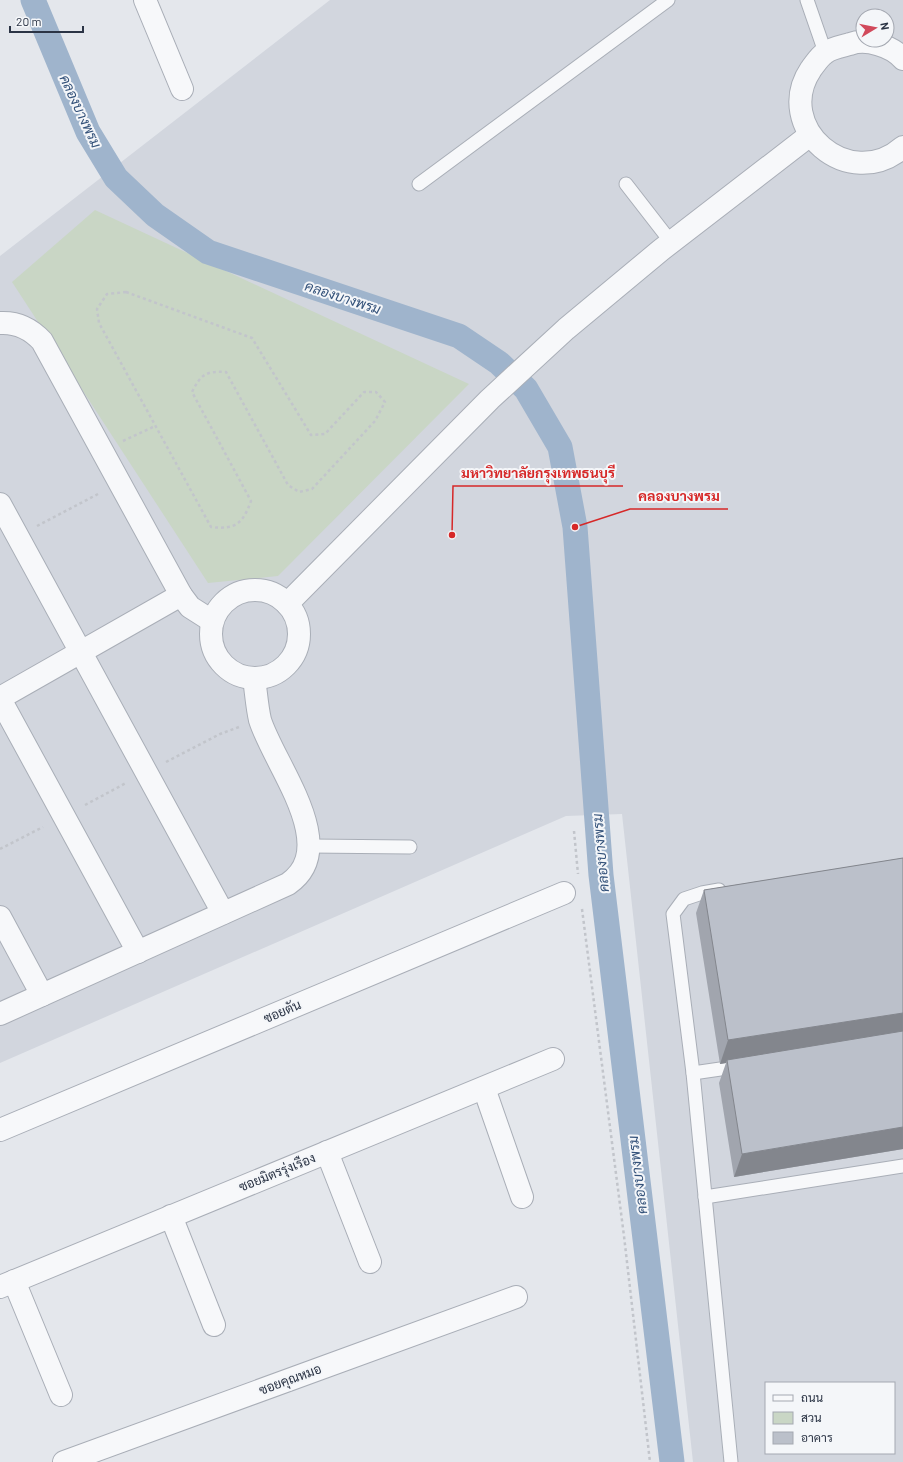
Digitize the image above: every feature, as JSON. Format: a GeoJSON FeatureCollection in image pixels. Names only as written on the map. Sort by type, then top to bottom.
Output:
{"type":"FeatureCollection","features":[{"type":"Feature","properties":{"kind":"street"},"geometry":{"type":"LineString","coordinates":[[145,0],[182,89]]}},
{"type":"Feature","properties":{"kind":"street"},"geometry":{"type":"LineString","coordinates":[[903,59],[882,45],[856,42],[826,52],[806,77],[801,94],[802,116],[810,135],[832,156],[852,163],[873,162],[893,154],[903,147]]}},
{"type":"Feature","properties":{"kind":"street"},"geometry":{"type":"LineString","coordinates":[[287,604],[490,399],[566,329],[672,242],[810,135]]}},
{"type":"Feature","properties":{"kind":"street"},"geometry":{"type":"LineString","coordinates":[[0,323],[21,326],[36,334],[42,341],[181,595],[190,607],[212,621]]}},
{"type":"Feature","properties":{"kind":"street"},"geometry":{"type":"LineString","coordinates":[[0,504],[223,914]]}},
{"type":"Feature","properties":{"kind":"street"},"geometry":{"type":"LineString","coordinates":[[257,590],[271,593],[287,604],[293,611],[298,625],[298,640],[294,654],[286,666],[274,674],[254,678],[245,678],[232,672],[220,662],[213,650],[210,635],[212,621],[219,608],[229,597],[242,591],[257,590]]}},
{"type":"Feature","properties":{"kind":"street"},"geometry":{"type":"LineString","coordinates":[[138,952],[0,698],[181,595]]}},
{"type":"Feature","properties":{"kind":"street"},"geometry":{"type":"LineString","coordinates":[[0,1014],[223,914],[288,884],[295,879],[305,864],[310,846],[308,828],[260,720],[254,678]]}},
{"type":"Feature","properties":{"kind":"street","name":"ซอยตัน"},"geometry":{"type":"LineString","coordinates":[[0,1130],[575,893]]}},
{"type":"Feature","properties":{"kind":"street"},"geometry":{"type":"LineString","coordinates":[[0,917],[42,995]]}},
{"type":"Feature","properties":{"kind":"street","name":"ซอยมิตรรุ่งเรือง"},"geometry":{"type":"LineString","coordinates":[[7,1284],[553,1059]]}},
{"type":"Feature","properties":{"kind":"street"},"geometry":{"type":"LineString","coordinates":[[484,1088],[522,1197]]}},
{"type":"Feature","properties":{"kind":"street"},"geometry":{"type":"LineString","coordinates":[[327,1152],[370,1262]]}},
{"type":"Feature","properties":{"kind":"street"},"geometry":{"type":"LineString","coordinates":[[170,1216],[214,1325]]}},
{"type":"Feature","properties":{"kind":"street"},"geometry":{"type":"LineString","coordinates":[[7,1284],[61,1395]]}},
{"type":"Feature","properties":{"kind":"street","name":"ซอยคุณหมอ"},"geometry":{"type":"LineString","coordinates":[[64,1462],[516,1297]]}},
{"type":"Feature","properties":{"kind":"lane"},"geometry":{"type":"LineString","coordinates":[[419,184],[668,0]]}},
{"type":"Feature","properties":{"kind":"lane"},"geometry":{"type":"LineString","coordinates":[[807,0],[826,52]]}},
{"type":"Feature","properties":{"kind":"lane"},"geometry":{"type":"LineString","coordinates":[[626,184],[672,242]]}},
{"type":"Feature","properties":{"kind":"lane"},"geometry":{"type":"LineString","coordinates":[[310,846],[410,847]]}},
{"type":"Feature","properties":{"kind":"lane"},"geometry":{"type":"LineString","coordinates":[[731,1462],[693,1073],[673,914],[684,899],[702,893],[733,888]]}},
{"type":"Feature","properties":{"kind":"lane"},"geometry":{"type":"LineString","coordinates":[[693,1073],[755,1064]]}},
{"type":"Feature","properties":{"kind":"lane"},"geometry":{"type":"LineString","coordinates":[[705,1197],[903,1166]]}},
{"type":"Feature","properties":{"kind":"path"},"geometry":{"type":"LineString","coordinates":[[126,292],[252,338],[311,435],[325,434],[364,392],[376,392],[385,402],[375,421],[312,489],[299,492],[288,485],[226,372],[211,371],[199,379],[192,392],[252,501],[246,516],[234,526],[220,529],[211,528],[155,426],[99,323],[97,309],[107,294],[126,292]]}},
{"type":"Feature","properties":{"kind":"path"},"geometry":{"type":"LineString","coordinates":[[102,451],[155,426]]}},
{"type":"Feature","properties":{"kind":"path"},"geometry":{"type":"LineString","coordinates":[[18,537],[120,482]]}},
{"type":"Feature","properties":{"kind":"path"},"geometry":{"type":"LineString","coordinates":[[574,831],[575,893],[624,1236],[650,1462]]}},
{"type":"Feature","properties":{"kind":"shaded area"},"geometry":{"type":"Polygon","coordinates":[[[330,0],[903,0],[903,1462],[693,1462],[622,814],[566,816],[0,1063],[0,256],[330,0]]]}},
{"type":"Feature","properties":{"kind":"green space"},"geometry":{"type":"Polygon","coordinates":[[[95,210],[469,384],[278,576],[208,583],[12,282],[95,210]]]}},
{"type":"Feature","properties":{"kind":"building"},"geometry":{"type":"Polygon","coordinates":[[[903,858],[903,1013],[728,1040],[704,890],[903,858]]]}},
{"type":"Feature","properties":{"kind":"building"},"geometry":{"type":"Polygon","coordinates":[[[903,1031],[903,1127],[742,1154],[727,1060],[903,1031]]]}},
{"type":"Feature","properties":{"kind":"waterway","name":"คลองบางพรม"},"geometry":{"type":"LineString","coordinates":[[33,0],[88,132],[116,178],[155,215],[208,252],[459,336],[499,363],[526,389],[560,447],[575,527],[601,875],[672,1462]]}},
{"type":"Feature","properties":{"kind":"place","name":"คลองบางพรม"},"geometry":{"type":"Point","coordinates":[575,527]}},
{"type":"Feature","properties":{"kind":"place","name":"มหาวิทยาลัยกรุงเทพธนบุรี"},"geometry":{"type":"Point","coordinates":[452,535]}}]}
